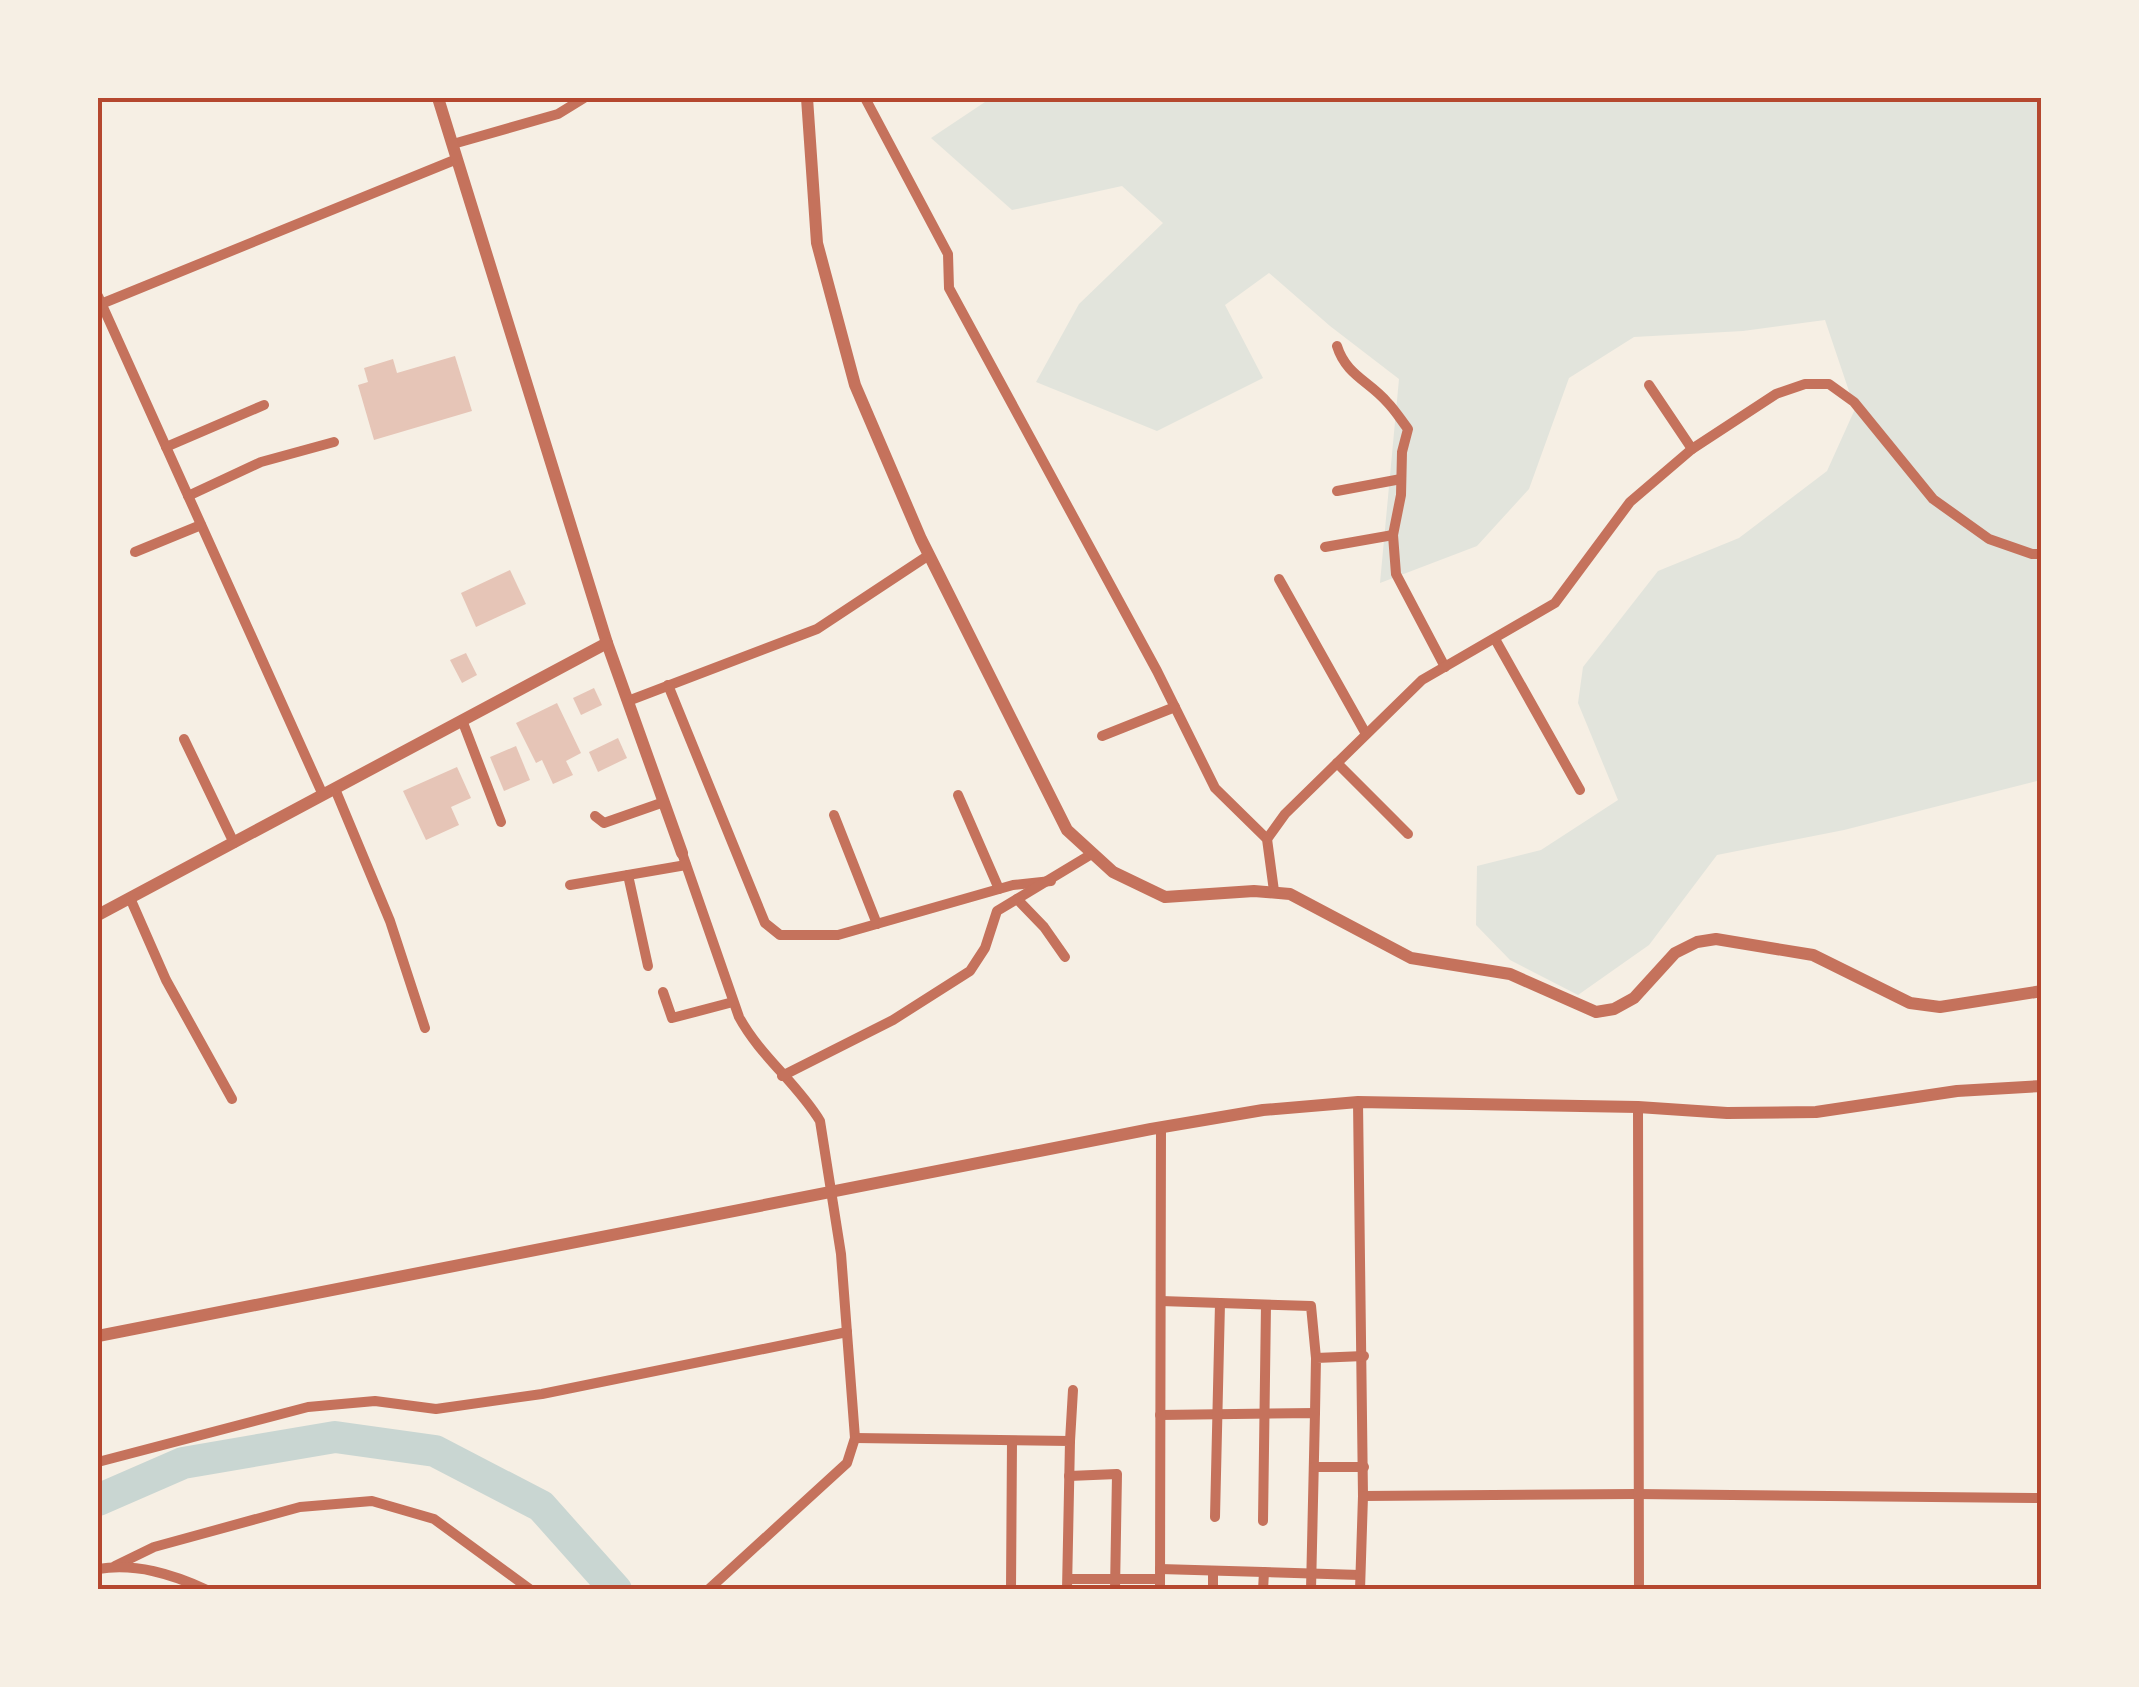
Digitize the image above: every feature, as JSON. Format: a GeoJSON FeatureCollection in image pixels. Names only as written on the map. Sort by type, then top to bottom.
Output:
{"type":"FeatureCollection","features":[{"type":"Feature","properties":{"kind":"street"},"geometry":{"type":"LineString","coordinates":[[438,98],[607,643],[733,1002],[752,1041],[810,1104],[820,1121],[833,1192],[855,1438],[847,1463],[708,1590]]}},
{"type":"Feature","properties":{"kind":"street"},"geometry":{"type":"LineString","coordinates":[[453,144],[558,114],[584,98]]}},
{"type":"Feature","properties":{"kind":"street"},"geometry":{"type":"LineString","coordinates":[[807,98],[817,243],[856,385],[929,554],[1067,830],[1113,872],[1165,897],[1274,890],[1290,894],[1411,958],[1510,974],[1596,1012],[1614,1009],[1634,998],[1675,954],[1697,942],[1716,939],[1813,955],[1910,1003],[1940,1008],[2042,991]]}},
{"type":"Feature","properties":{"kind":"street"},"geometry":{"type":"LineString","coordinates":[[865,98],[948,254],[949,288],[1215,788],[1267,839],[1274,890]]}},
{"type":"Feature","properties":{"kind":"street"},"geometry":{"type":"LineString","coordinates":[[425,1028],[390,921],[99,302],[457,159]]}},
{"type":"Feature","properties":{"kind":"street"},"geometry":{"type":"LineString","coordinates":[[1338,346],[1342,360],[1359,380],[1385,399],[1408,430],[1393,535],[1396,574],[1445,668]]}},
{"type":"Feature","properties":{"kind":"street"},"geometry":{"type":"LineString","coordinates":[[1267,839],[1285,814],[1422,680],[1554,603],[1630,502],[1692,449],[1776,394],[1805,384],[1829,384],[1854,402],[1933,499],[1989,539],[2042,554]]}},
{"type":"Feature","properties":{"kind":"street"},"geometry":{"type":"LineString","coordinates":[[1648,385],[1692,449]]}},
{"type":"Feature","properties":{"kind":"street"},"geometry":{"type":"LineString","coordinates":[[166,447],[264,406]]}},
{"type":"Feature","properties":{"kind":"street"},"geometry":{"type":"LineString","coordinates":[[188,496],[261,462],[334,442]]}},
{"type":"Feature","properties":{"kind":"street"},"geometry":{"type":"LineString","coordinates":[[1338,491],[1401,479]]}},
{"type":"Feature","properties":{"kind":"street"},"geometry":{"type":"LineString","coordinates":[[135,552],[201,525]]}},
{"type":"Feature","properties":{"kind":"street"},"geometry":{"type":"LineString","coordinates":[[1325,546],[1393,535]]}},
{"type":"Feature","properties":{"kind":"street"},"geometry":{"type":"LineString","coordinates":[[628,701],[817,629],[929,554]]}},
{"type":"Feature","properties":{"kind":"street"},"geometry":{"type":"LineString","coordinates":[[1279,579],[1366,734]]}},
{"type":"Feature","properties":{"kind":"street"},"geometry":{"type":"LineString","coordinates":[[1495,639],[1580,790]]}},
{"type":"Feature","properties":{"kind":"street"},"geometry":{"type":"LineString","coordinates":[[98,915],[607,643]]}},
{"type":"Feature","properties":{"kind":"street"},"geometry":{"type":"LineString","coordinates":[[668,686],[765,924],[780,936],[838,935],[999,890],[1051,881]]}},
{"type":"Feature","properties":{"kind":"street"},"geometry":{"type":"LineString","coordinates":[[1102,736],[1175,707]]}},
{"type":"Feature","properties":{"kind":"street"},"geometry":{"type":"LineString","coordinates":[[462,720],[502,822]]}},
{"type":"Feature","properties":{"kind":"street"},"geometry":{"type":"LineString","coordinates":[[184,739],[234,842]]}},
{"type":"Feature","properties":{"kind":"street"},"geometry":{"type":"LineString","coordinates":[[1336,763],[1408,834]]}},
{"type":"Feature","properties":{"kind":"street"},"geometry":{"type":"LineString","coordinates":[[958,795],[999,890]]}},
{"type":"Feature","properties":{"kind":"street"},"geometry":{"type":"LineString","coordinates":[[595,816],[604,823],[664,802]]}},
{"type":"Feature","properties":{"kind":"street"},"geometry":{"type":"LineString","coordinates":[[834,815],[877,924]]}},
{"type":"Feature","properties":{"kind":"street"},"geometry":{"type":"LineString","coordinates":[[782,1076],[893,1020],[970,971],[986,948],[998,910],[1090,855]]}},
{"type":"Feature","properties":{"kind":"street"},"geometry":{"type":"LineString","coordinates":[[570,886],[684,859]]}},
{"type":"Feature","properties":{"kind":"street"},"geometry":{"type":"LineString","coordinates":[[628,875],[648,966]]}},
{"type":"Feature","properties":{"kind":"street"},"geometry":{"type":"LineString","coordinates":[[130,898],[166,980],[232,1099]]}},
{"type":"Feature","properties":{"kind":"street"},"geometry":{"type":"LineString","coordinates":[[1017,899],[1066,957]]}},
{"type":"Feature","properties":{"kind":"street"},"geometry":{"type":"LineString","coordinates":[[664,992],[672,1018],[733,1002]]}},
{"type":"Feature","properties":{"kind":"street"},"geometry":{"type":"LineString","coordinates":[[98,1336],[1263,1110],[1358,1102],[1638,1108],[1728,1114],[1816,1112],[1957,1091],[2042,1086]]}},
{"type":"Feature","properties":{"kind":"street"},"geometry":{"type":"LineString","coordinates":[[1358,1102],[1364,1356],[1360,1590]]}},
{"type":"Feature","properties":{"kind":"street"},"geometry":{"type":"LineString","coordinates":[[1638,1108],[1639,1590]]}},
{"type":"Feature","properties":{"kind":"street"},"geometry":{"type":"LineString","coordinates":[[1160,1579],[1161,1127]]}},
{"type":"Feature","properties":{"kind":"street"},"geometry":{"type":"LineString","coordinates":[[1160,1301],[1311,1306],[1316,1358],[1311,1590]]}},
{"type":"Feature","properties":{"kind":"street"},"geometry":{"type":"LineString","coordinates":[[1216,1517],[1220,1303]]}},
{"type":"Feature","properties":{"kind":"street"},"geometry":{"type":"LineString","coordinates":[[1264,1521],[1266,1305]]}},
{"type":"Feature","properties":{"kind":"street"},"geometry":{"type":"LineString","coordinates":[[98,1462],[308,1407],[374,1401],[436,1409],[542,1394],[847,1332]]}},
{"type":"Feature","properties":{"kind":"street"},"geometry":{"type":"LineString","coordinates":[[1316,1358],[1364,1356]]}},
{"type":"Feature","properties":{"kind":"street"},"geometry":{"type":"LineString","coordinates":[[1073,1390],[1068,1584],[1115,1584],[1212,1571],[1360,1574]]}},
{"type":"Feature","properties":{"kind":"street"},"geometry":{"type":"LineString","coordinates":[[1160,1414],[1315,1413]]}},
{"type":"Feature","properties":{"kind":"street"},"geometry":{"type":"LineString","coordinates":[[855,1438],[1070,1442]]}},
{"type":"Feature","properties":{"kind":"street"},"geometry":{"type":"LineString","coordinates":[[1011,1590],[1012,1440]]}},
{"type":"Feature","properties":{"kind":"street"},"geometry":{"type":"LineString","coordinates":[[1314,1467],[1364,1467]]}},
{"type":"Feature","properties":{"kind":"street"},"geometry":{"type":"LineString","coordinates":[[1069,1476],[1117,1474],[1115,1584]]}},
{"type":"Feature","properties":{"kind":"street"},"geometry":{"type":"LineString","coordinates":[[1364,1496],[2042,1498]]}},
{"type":"Feature","properties":{"kind":"street"},"geometry":{"type":"LineString","coordinates":[[98,1569],[115,1566],[154,1547],[300,1508],[372,1501],[434,1519],[532,1590]]}},
{"type":"Feature","properties":{"kind":"street"},"geometry":{"type":"LineString","coordinates":[[115,1566],[169,1573],[207,1590]]}},
{"type":"Feature","properties":{"kind":"street"},"geometry":{"type":"LineString","coordinates":[[1212,1571],[1213,1590]]}},
{"type":"Feature","properties":{"kind":"street"},"geometry":{"type":"LineString","coordinates":[[1264,1572],[1264,1590]]}},
{"type":"Feature","properties":{"kind":"shaded area"},"geometry":{"type":"Polygon","coordinates":[[[991,98],[2041,98],[2041,780],[1844,830],[1717,855],[1649,945],[1578,995],[1510,960],[1476,925],[1477,866],[1541,850],[1618,800],[1578,703],[1583,667],[1658,571],[1739,538],[1827,471],[1855,409],[1825,320],[1743,331],[1634,337],[1569,378],[1529,489],[1477,546],[1380,583],[1399,379],[1269,273],[1225,305],[1263,378],[1157,431],[1036,382],[1079,304],[1163,223],[1122,186],[1012,210],[931,138],[991,98]]]}},
{"type":"Feature","properties":{"kind":"building"},"geometry":{"type":"Polygon","coordinates":[[[455,356],[472,411],[374,440],[358,385],[368,382],[364,368],[393,359],[397,373],[455,356]]]}},
{"type":"Feature","properties":{"kind":"building"},"geometry":{"type":"Polygon","coordinates":[[[510,570],[526,604],[476,627],[461,593],[510,570]]]}},
{"type":"Feature","properties":{"kind":"building"},"geometry":{"type":"Polygon","coordinates":[[[466,653],[477,675],[462,683],[450,660],[466,653]]]}},
{"type":"Feature","properties":{"kind":"building"},"geometry":{"type":"Polygon","coordinates":[[[594,688],[602,705],[581,715],[573,698],[594,688]]]}},
{"type":"Feature","properties":{"kind":"building"},"geometry":{"type":"Polygon","coordinates":[[[557,703],[581,753],[566,761],[573,775],[553,784],[542,760],[536,763],[516,723],[557,703]]]}},
{"type":"Feature","properties":{"kind":"building"},"geometry":{"type":"Polygon","coordinates":[[[618,738],[627,758],[598,772],[589,752],[618,738]]]}},
{"type":"Feature","properties":{"kind":"building"},"geometry":{"type":"Polygon","coordinates":[[[516,746],[530,780],[504,791],[490,757],[516,746]]]}},
{"type":"Feature","properties":{"kind":"building"},"geometry":{"type":"Polygon","coordinates":[[[457,767],[471,798],[451,807],[459,825],[426,840],[403,791],[457,767]]]}},
{"type":"Feature","properties":{"kind":"waterway"},"geometry":{"type":"LineString","coordinates":[[98,1500],[183,1463],[335,1437],[435,1451],[541,1506],[616,1590]]}}]}
